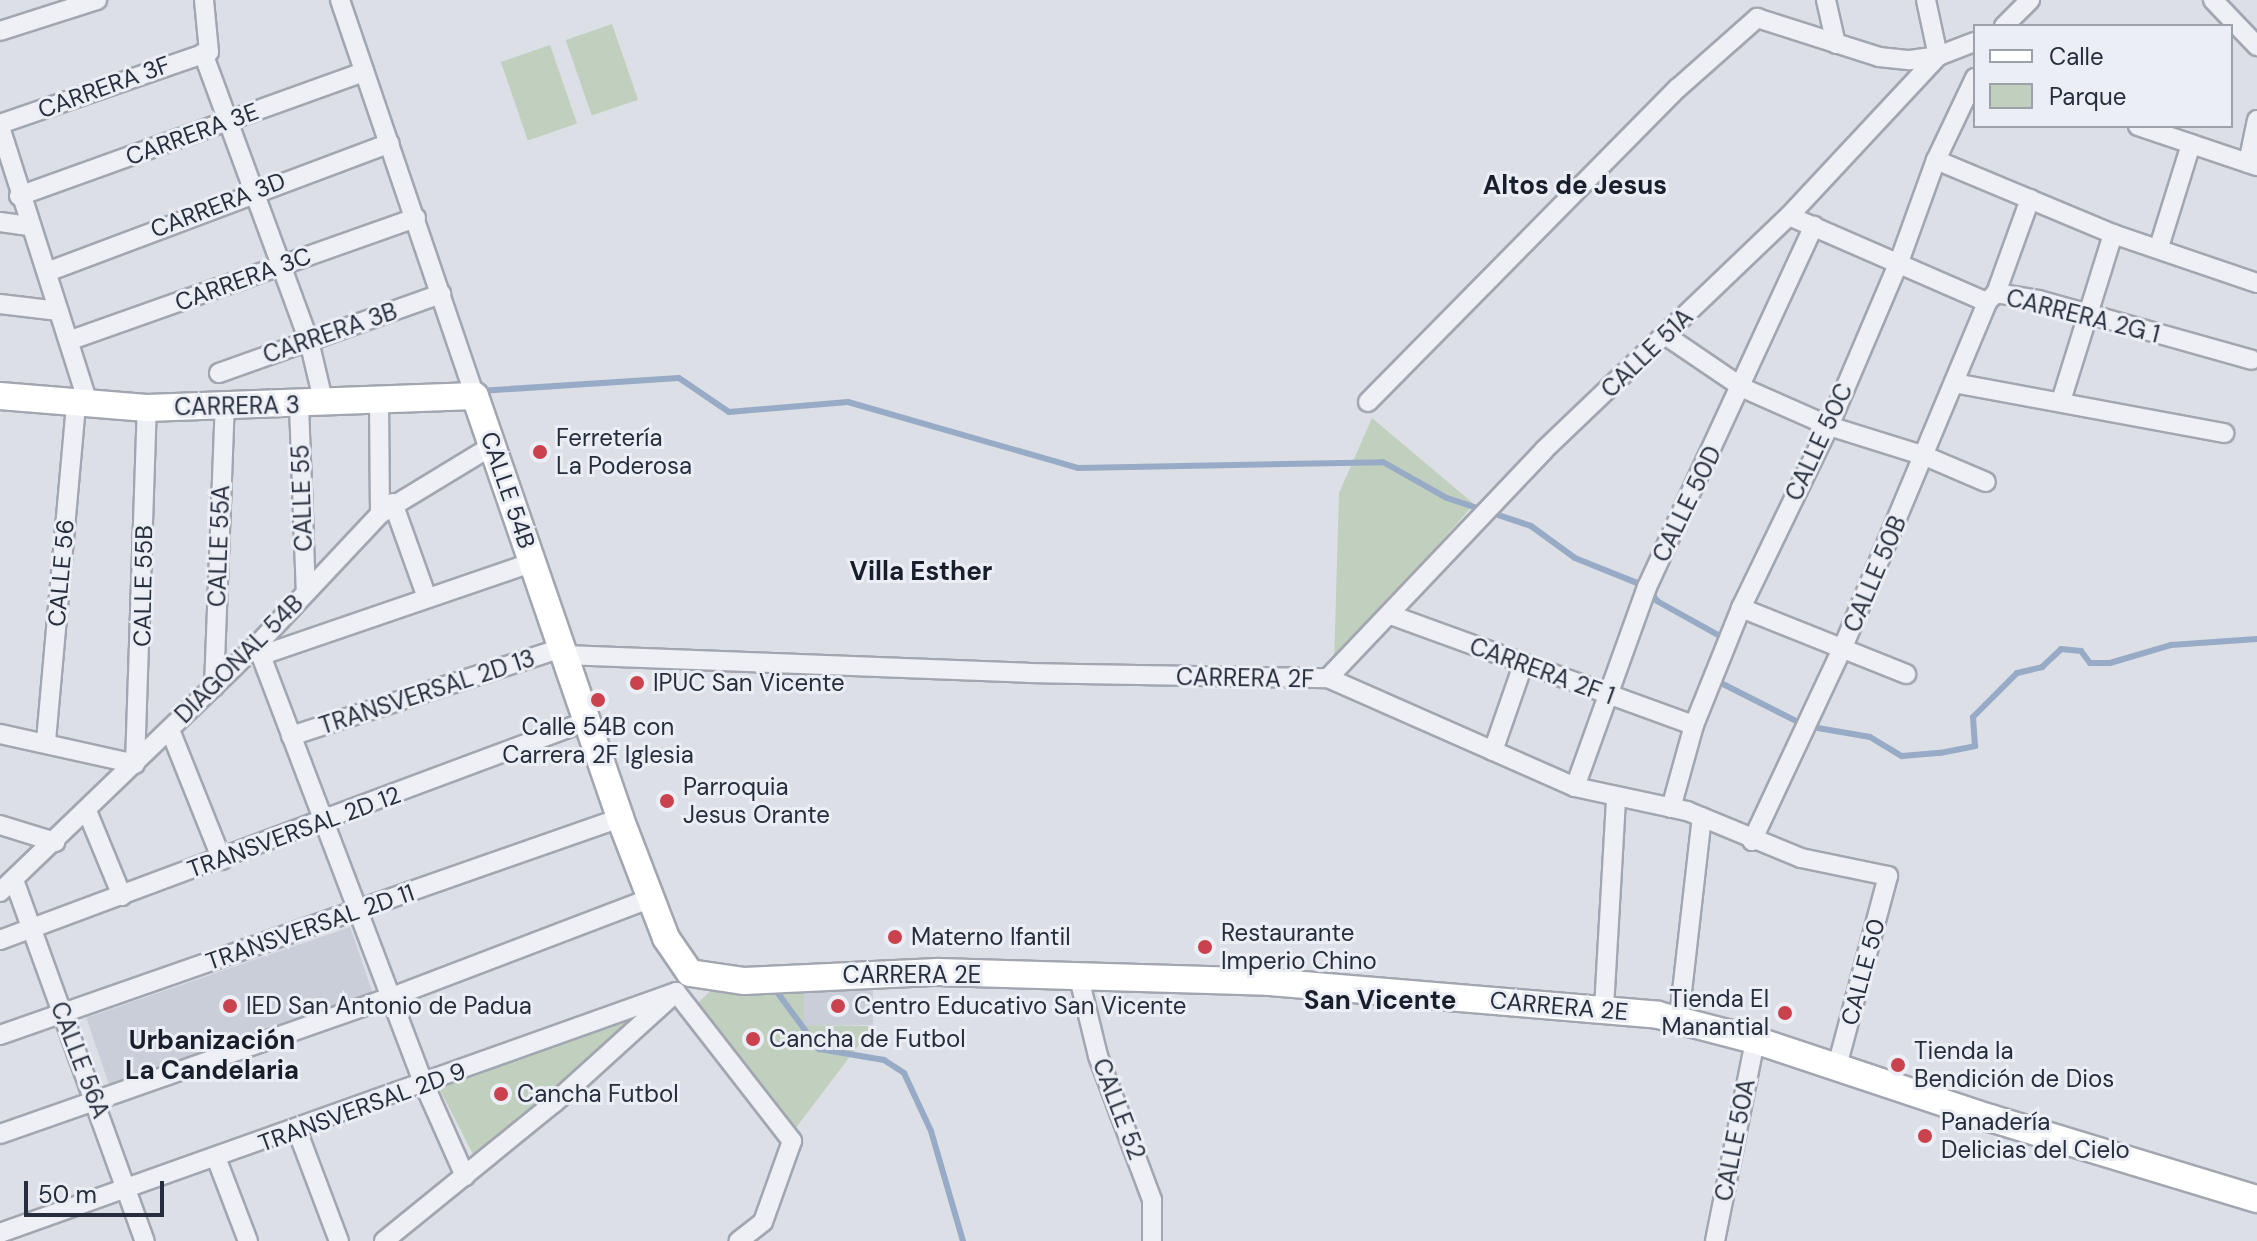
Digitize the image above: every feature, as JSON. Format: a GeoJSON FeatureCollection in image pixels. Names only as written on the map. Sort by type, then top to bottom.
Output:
{"type":"FeatureCollection","features":[{"type":"Feature","properties":{"kind":"street"},"geometry":{"type":"LineString","coordinates":[[0,31],[97,0]]}},
{"type":"Feature","properties":{"kind":"street","name":"CALLE 55"},"geometry":{"type":"LineString","coordinates":[[204,0],[206,52],[252,191],[309,341],[312,405],[306,592]]}},
{"type":"Feature","properties":{"kind":"street","name":"CALLE 54B"},"geometry":{"type":"LineString","coordinates":[[340,0],[620,818],[683,983]]}},
{"type":"Feature","properties":{"kind":"street"},"geometry":{"type":"LineString","coordinates":[[1826,0],[1836,44]]}},
{"type":"Feature","properties":{"kind":"street"},"geometry":{"type":"LineString","coordinates":[[1368,402],[1755,9],[1836,44],[1879,57],[1938,56],[1926,0]]}},
{"type":"Feature","properties":{"kind":"street"},"geometry":{"type":"LineString","coordinates":[[2006,24],[2030,0]]}},
{"type":"Feature","properties":{"kind":"street"},"geometry":{"type":"LineString","coordinates":[[2213,0],[2257,46]]}},
{"type":"Feature","properties":{"kind":"street","name":"CALLE 51A"},"geometry":{"type":"LineString","coordinates":[[1328,678],[1391,615],[1534,459],[1789,216],[1938,56],[1973,43]]}},
{"type":"Feature","properties":{"kind":"street","name":"CARRERA 3F"},"geometry":{"type":"LineString","coordinates":[[0,125],[206,52]]}},
{"type":"Feature","properties":{"kind":"street","name":"CARRERA 3E"},"geometry":{"type":"LineString","coordinates":[[19,196],[364,72]]}},
{"type":"Feature","properties":{"kind":"street","name":"CALLE 50C"},"geometry":{"type":"LineString","coordinates":[[1671,808],[1694,725],[1741,608],[1829,426],[1899,262],[1936,160],[1973,82]]}},
{"type":"Feature","properties":{"kind":"street"},"geometry":{"type":"LineString","coordinates":[[2144,128],[2252,164],[2257,120]]}},
{"type":"Feature","properties":{"kind":"street"},"geometry":{"type":"LineString","coordinates":[[0,125],[2,147],[71,340],[83,405]]}},
{"type":"Feature","properties":{"kind":"street","name":"CARRERA 3D"},"geometry":{"type":"LineString","coordinates":[[47,272],[252,191],[390,143]]}},
{"type":"Feature","properties":{"kind":"street"},"geometry":{"type":"LineString","coordinates":[[2159,247],[2191,144]]}},
{"type":"Feature","properties":{"kind":"street"},"geometry":{"type":"LineString","coordinates":[[1936,160],[2113,234],[2159,247],[2257,283]]}},
{"type":"Feature","properties":{"kind":"street","name":"CALLE 50B"},"geometry":{"type":"LineString","coordinates":[[1752,841],[1843,647],[2030,199]]}},
{"type":"Feature","properties":{"kind":"street","name":"CARRERA 2G 1"},"geometry":{"type":"LineString","coordinates":[[1789,216],[1991,298],[2039,300],[2085,316],[2252,360]]}},
{"type":"Feature","properties":{"kind":"street","name":"CARRERA 3C"},"geometry":{"type":"LineString","coordinates":[[71,340],[416,218]]}},
{"type":"Feature","properties":{"kind":"street"},"geometry":{"type":"LineString","coordinates":[[0,222],[29,226]]}},
{"type":"Feature","properties":{"kind":"street","name":"CALLE 50D"},"geometry":{"type":"LineString","coordinates":[[1575,787],[1647,587],[1743,388],[1814,226]]}},
{"type":"Feature","properties":{"kind":"street"},"geometry":{"type":"LineString","coordinates":[[2061,401],[2113,234]]}},
{"type":"Feature","properties":{"kind":"street","name":"CARRERA 3B"},"geometry":{"type":"LineString","coordinates":[[219,373],[441,294]]}},
{"type":"Feature","properties":{"kind":"street"},"geometry":{"type":"LineString","coordinates":[[0,304],[59,311]]}},
{"type":"Feature","properties":{"kind":"street"},"geometry":{"type":"LineString","coordinates":[[1665,335],[1743,388],[1829,426],[1925,456],[1986,482]]}},
{"type":"Feature","properties":{"kind":"street"},"geometry":{"type":"LineString","coordinates":[[1954,383],[2224,433]]}},
{"type":"Feature","properties":{"kind":"street","name":"CARRERA 3"},"geometry":{"type":"LineString","coordinates":[[0,396],[147,408],[312,405],[475,396]]}},
{"type":"Feature","properties":{"kind":"street"},"geometry":{"type":"LineString","coordinates":[[379,401],[387,509],[427,598]]}},
{"type":"Feature","properties":{"kind":"street","name":"CALLE 56"},"geometry":{"type":"LineString","coordinates":[[46,741],[83,405]]}},
{"type":"Feature","properties":{"kind":"street","name":"CALLE 55A"},"geometry":{"type":"LineString","coordinates":[[214,687],[225,406]]}},
{"type":"Feature","properties":{"kind":"street","name":"CALLE 55B"},"geometry":{"type":"LineString","coordinates":[[135,764],[147,408]]}},
{"type":"Feature","properties":{"kind":"street","name":"DIAGONAL 54B"},"geometry":{"type":"LineString","coordinates":[[7,886],[214,687],[260,650],[306,592],[387,509],[492,446]]}},
{"type":"Feature","properties":{"kind":"street"},"geometry":{"type":"LineString","coordinates":[[465,1176],[424,1084],[260,650],[533,562]]}},
{"type":"Feature","properties":{"kind":"street"},"geometry":{"type":"LineString","coordinates":[[1741,608],[1906,674]]}},
{"type":"Feature","properties":{"kind":"street","name":"CARRERA 2F 1"},"geometry":{"type":"LineString","coordinates":[[1391,615],[1694,725]]}},
{"type":"Feature","properties":{"kind":"street","name":"CARRERA 2F"},"geometry":{"type":"LineString","coordinates":[[564,652],[1014,673],[1328,678],[1575,787],[1702,817],[1752,841],[1801,858],[1888,876]]}},
{"type":"Feature","properties":{"kind":"street","name":"TRANSVERSAL 2D 13"},"geometry":{"type":"LineString","coordinates":[[291,736],[564,652]]}},
{"type":"Feature","properties":{"kind":"street"},"geometry":{"type":"LineString","coordinates":[[1493,751],[1523,665]]}},
{"type":"Feature","properties":{"kind":"street","name":"TRANSVERSAL 2D 12"},"geometry":{"type":"LineString","coordinates":[[0,940],[324,822],[587,721]]}},
{"type":"Feature","properties":{"kind":"street"},"geometry":{"type":"LineString","coordinates":[[170,730],[222,860]]}},
{"type":"Feature","properties":{"kind":"street"},"geometry":{"type":"LineString","coordinates":[[0,734],[46,741],[135,764]]}},
{"type":"Feature","properties":{"kind":"street"},"geometry":{"type":"LineString","coordinates":[[1604,1008],[1616,798]]}},
{"type":"Feature","properties":{"kind":"street"},"geometry":{"type":"LineString","coordinates":[[87,811],[122,896]]}},
{"type":"Feature","properties":{"kind":"street"},"geometry":{"type":"LineString","coordinates":[[1679,1018],[1702,817]]}},
{"type":"Feature","properties":{"kind":"street","name":"TRANSVERSAL 2D 11"},"geometry":{"type":"LineString","coordinates":[[0,1035],[620,818]]}},
{"type":"Feature","properties":{"kind":"street"},"geometry":{"type":"LineString","coordinates":[[0,825],[55,842]]}},
{"type":"Feature","properties":{"kind":"street","name":"CALLE 50"},"geometry":{"type":"LineString","coordinates":[[1837,1067],[1888,876]]}},
{"type":"Feature","properties":{"kind":"street","name":"CALLE 56A"},"geometry":{"type":"LineString","coordinates":[[7,886],[35,928],[61,1014],[96,1101],[145,1241]]}},
{"type":"Feature","properties":{"kind":"street"},"geometry":{"type":"LineString","coordinates":[[0,1134],[392,997],[651,898]]}},
{"type":"Feature","properties":{"kind":"street","name":"CARRERA 2E"},"geometry":{"type":"LineString","coordinates":[[683,983],[918,972],[1268,982],[1604,1008],[1679,1018],[2257,1199]]}},
{"type":"Feature","properties":{"kind":"street","name":"CALLE 52"},"geometry":{"type":"LineString","coordinates":[[1079,978],[1098,1056],[1152,1200],[1152,1241]]}},
{"type":"Feature","properties":{"kind":"street"},"geometry":{"type":"LineString","coordinates":[[384,1241],[465,1176],[683,983],[792,1141],[763,1222],[739,1241]]}},
{"type":"Feature","properties":{"kind":"street","name":"TRANSVERSAL 2D 9"},"geometry":{"type":"LineString","coordinates":[[0,1233],[217,1160],[424,1084],[683,983]]}},
{"type":"Feature","properties":{"kind":"street","name":"CALLE 50A"},"geometry":{"type":"LineString","coordinates":[[1715,1241],[1755,1040]]}},
{"type":"Feature","properties":{"kind":"street"},"geometry":{"type":"LineString","coordinates":[[297,1130],[339,1241]]}},
{"type":"Feature","properties":{"kind":"street"},"geometry":{"type":"LineString","coordinates":[[217,1160],[248,1241]]}},
{"type":"Feature","properties":{"kind":"street"},"geometry":{"type":"LineString","coordinates":[[763,1222],[771,1241]]}},
{"type":"Feature","properties":{"kind":"shaded area","name":"IED San Antonio de Padua"},"geometry":{"type":"Polygon","coordinates":[[[350,927],[373,995],[110,1086],[86,1018],[350,927]]]}},
{"type":"Feature","properties":{"kind":"shaded area","name":"Centro Educativo San Vicente"},"geometry":{"type":"Polygon","coordinates":[[[804,988],[873,988],[873,1025],[804,1025],[804,988]]]}},
{"type":"Feature","properties":{"kind":"green space"},"geometry":{"type":"Polygon","coordinates":[[[612,24],[638,100],[592,116],[566,40],[612,24]]]}},
{"type":"Feature","properties":{"kind":"green space"},"geometry":{"type":"Polygon","coordinates":[[[550,45],[577,123],[528,140],[501,62],[550,45]]]}},
{"type":"Feature","properties":{"kind":"green space"},"geometry":{"type":"Polygon","coordinates":[[[1372,418],[1474,504],[1334,664],[1339,493],[1372,418]]]}},
{"type":"Feature","properties":{"kind":"green space"},"geometry":{"type":"Polygon","coordinates":[[[716,986],[804,988],[804,1025],[873,1026],[792,1133],[692,1008],[716,986]]]}},
{"type":"Feature","properties":{"kind":"green space"},"geometry":{"type":"Polygon","coordinates":[[[644,1011],[607,1049],[475,1158],[439,1088],[644,1011]]]}},
{"type":"Feature","properties":{"kind":"waterway"},"geometry":{"type":"LineString","coordinates":[[479,391],[679,378],[729,412],[848,402],[1078,468],[1383,462],[1447,498],[1531,526],[1575,558],[1647,587],[1657,601],[1727,640]]}},
{"type":"Feature","properties":{"kind":"waterway"},"geometry":{"type":"LineString","coordinates":[[1717,681],[1806,726],[1870,737],[1902,756],[1975,746],[1973,717],[2017,673],[2042,667],[2061,649],[2081,651],[2090,663],[2110,663],[2171,645],[2257,639]]}},
{"type":"Feature","properties":{"kind":"waterway"},"geometry":{"type":"LineString","coordinates":[[774,988],[819,1049],[884,1060],[904,1073],[931,1131],[963,1241]]}},
{"type":"Feature","properties":{"kind":"place","name":"Ferretería La Poderosa"},"geometry":{"type":"Point","coordinates":[540,452]}},
{"type":"Feature","properties":{"kind":"place","name":"IPUC San Vicente"},"geometry":{"type":"Point","coordinates":[637,683]}},
{"type":"Feature","properties":{"kind":"place","name":"Calle 54B con Carrera 2F Iglesia"},"geometry":{"type":"Point","coordinates":[598,700]}},
{"type":"Feature","properties":{"kind":"place","name":"Parroquia Jesus Orante"},"geometry":{"type":"Point","coordinates":[667,801]}},
{"type":"Feature","properties":{"kind":"place","name":"Materno Ifantil"},"geometry":{"type":"Point","coordinates":[895,937]}},
{"type":"Feature","properties":{"kind":"place","name":"Restaurante Imperio Chino"},"geometry":{"type":"Point","coordinates":[1205,947]}},
{"type":"Feature","properties":{"kind":"place","name":"IED San Antonio de Padua"},"geometry":{"type":"Point","coordinates":[230,1006]}},
{"type":"Feature","properties":{"kind":"place","name":"Centro Educativo San Vicente"},"geometry":{"type":"Point","coordinates":[838,1006]}},
{"type":"Feature","properties":{"kind":"place","name":"Tienda El Manantial"},"geometry":{"type":"Point","coordinates":[1785,1013]}},
{"type":"Feature","properties":{"kind":"place","name":"Cancha de Futbol"},"geometry":{"type":"Point","coordinates":[753,1039]}},
{"type":"Feature","properties":{"kind":"place","name":"Tienda la Bendición de Dios"},"geometry":{"type":"Point","coordinates":[1898,1065]}},
{"type":"Feature","properties":{"kind":"place","name":"Cancha Futbol"},"geometry":{"type":"Point","coordinates":[501,1094]}},
{"type":"Feature","properties":{"kind":"place","name":"Panadería Delicias del Cielo"},"geometry":{"type":"Point","coordinates":[1925,1136]}},
{"type":"Feature","properties":{"kind":"district","name":"Altos de Jesus"},"geometry":{"type":"Point","coordinates":[1575,186]}},
{"type":"Feature","properties":{"kind":"district","name":"Villa Esther"},"geometry":{"type":"Point","coordinates":[921,572]}},
{"type":"Feature","properties":{"kind":"district","name":"San Vicente"},"geometry":{"type":"Point","coordinates":[1380,1001]}},
{"type":"Feature","properties":{"kind":"district","name":"Urbanización La Candelaria"},"geometry":{"type":"Point","coordinates":[212,1056]}}]}
